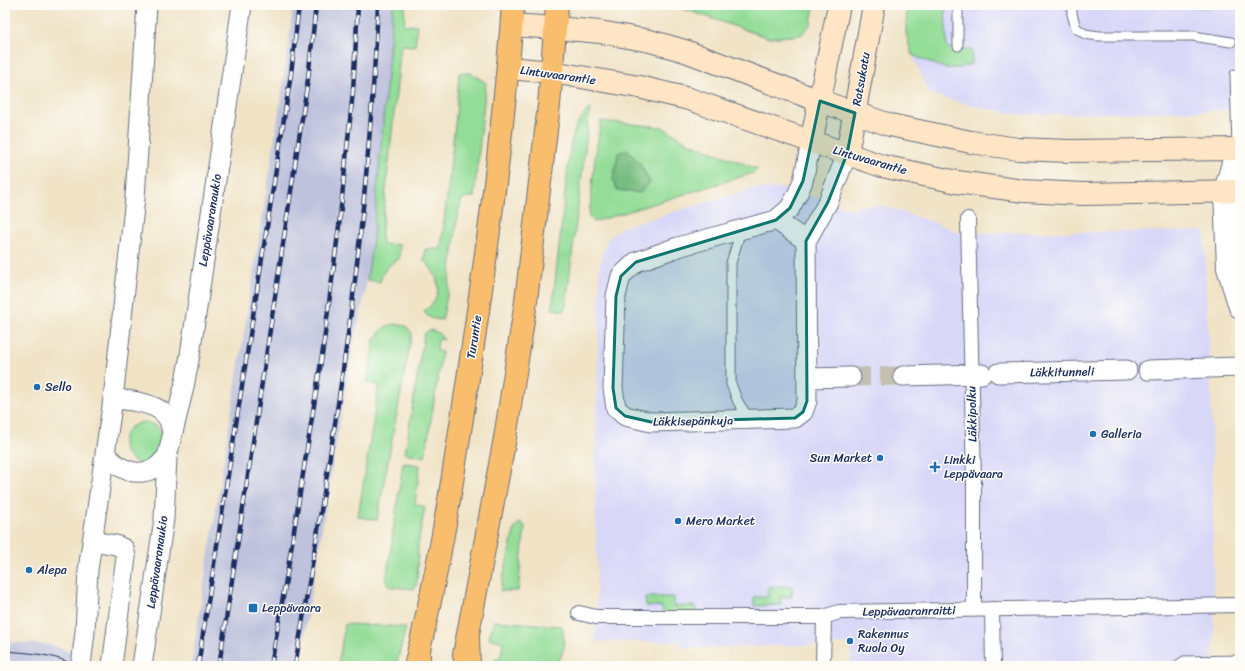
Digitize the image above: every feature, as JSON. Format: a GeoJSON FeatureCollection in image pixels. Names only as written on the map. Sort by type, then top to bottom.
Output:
{"type":"FeatureCollection","features":[{"type":"Feature","properties":{"kind":"main road"},"geometry":{"type":"LineString","coordinates":[[461,666],[468,637],[505,438],[526,301],[552,72],[557,5]]}},
{"type":"Feature","properties":{"kind":"main road"},"geometry":{"type":"LineString","coordinates":[[811,143],[839,5]]}},
{"type":"Feature","properties":{"kind":"main road","name":"Ratsukatu"},"geometry":{"type":"LineString","coordinates":[[848,154],[874,5]]}},
{"type":"Feature","properties":{"kind":"main road"},"geometry":{"type":"LineString","coordinates":[[512,15],[556,28],[611,34],[685,51],[820,101],[904,129],[971,142],[1018,149],[1069,151],[1239,152]]}},
{"type":"Feature","properties":{"kind":"main road","name":"Turuntie"},"geometry":{"type":"LineString","coordinates":[[418,661],[452,490],[485,264],[509,68],[512,15]]}},
{"type":"Feature","properties":{"kind":"main road","name":"Lintuvaarantie"},"geometry":{"type":"LineString","coordinates":[[509,68],[552,72],[639,86],[688,100],[882,166],[957,182],[1024,191],[1084,194],[1232,191]]}},
{"type":"Feature","properties":{"kind":"main road"},"geometry":{"type":"LineString","coordinates":[[468,637],[469,666]]}},
{"type":"Feature","properties":{"kind":"street"},"geometry":{"type":"LineString","coordinates":[[81,666],[85,632],[88,570],[113,399],[135,198],[147,5]]}},
{"type":"Feature","properties":{"kind":"street","name":"Leppävaaranaukio"},"geometry":{"type":"LineString","coordinates":[[142,666],[164,519],[167,457],[190,355],[242,5]]}},
{"type":"Feature","properties":{"kind":"street","name":"Läkkisepänkuja"},"geometry":{"type":"LineString","coordinates":[[811,143],[803,181],[798,193],[790,208],[776,220],[678,247],[636,262],[621,276],[616,296],[613,388],[616,408],[625,416],[651,422],[750,420],[795,418],[804,412],[807,401],[806,241],[828,202],[848,154]]}},
{"type":"Feature","properties":{"kind":"street"},"geometry":{"type":"LineString","coordinates":[[1239,152],[1225,225],[1228,268],[1240,307]]}},
{"type":"Feature","properties":{"kind":"street","name":"Läkkipolku"},"geometry":{"type":"LineString","coordinates":[[968,219],[984,374],[974,493],[974,610]]}},
{"type":"Feature","properties":{"kind":"street"},"geometry":{"type":"LineString","coordinates":[[776,220],[806,241]]}},
{"type":"Feature","properties":{"kind":"street"},"geometry":{"type":"LineString","coordinates":[[1148,370],[1240,367]]}},
{"type":"Feature","properties":{"kind":"street","name":"Läkkitunneli"},"geometry":{"type":"LineString","coordinates":[[903,376],[1127,370]]}},
{"type":"Feature","properties":{"kind":"street"},"geometry":{"type":"LineString","coordinates":[[807,378],[850,377]]}},
{"type":"Feature","properties":{"kind":"street"},"geometry":{"type":"LineString","coordinates":[[113,399],[143,403],[160,410],[169,420],[172,433]]}},
{"type":"Feature","properties":{"kind":"street"},"geometry":{"type":"LineString","coordinates":[[105,454],[112,463],[128,471],[143,473],[156,467],[167,457]]}},
{"type":"Feature","properties":{"kind":"street"},"geometry":{"type":"LineString","coordinates":[[92,541],[116,545],[124,549],[126,557],[112,666]]}},
{"type":"Feature","properties":{"kind":"street","name":"Leppävaaranraitti"},"geometry":{"type":"LineString","coordinates":[[579,613],[596,617],[824,617],[839,612],[1240,605]]}},
{"type":"Feature","properties":{"kind":"street"},"geometry":{"type":"LineString","coordinates":[[992,609],[992,666]]}},
{"type":"Feature","properties":{"kind":"street"},"geometry":{"type":"LineString","coordinates":[[823,666],[824,617]]}},
{"type":"Feature","properties":{"kind":"lane"},"geometry":{"type":"LineString","coordinates":[[958,5],[958,46]]}},
{"type":"Feature","properties":{"kind":"lane"},"geometry":{"type":"LineString","coordinates":[[1072,5],[1072,14],[1076,28],[1085,34],[1099,36],[1193,36],[1231,42]]}},
{"type":"Feature","properties":{"kind":"lane"},"geometry":{"type":"LineString","coordinates":[[1235,74],[1239,152]]}},
{"type":"Feature","properties":{"kind":"lane"},"geometry":{"type":"LineString","coordinates":[[741,230],[731,263],[731,384],[738,402],[750,420]]}},
{"type":"Feature","properties":{"kind":"lane"},"geometry":{"type":"LineString","coordinates":[[1177,666],[1184,661],[1240,660]]}},
{"type":"Feature","properties":{"kind":"highlighted area"},"geometry":{"type":"Polygon","coordinates":[[[820,101],[855,113],[847,154],[828,202],[806,241],[807,401],[803,412],[795,418],[651,422],[625,416],[616,408],[613,388],[616,296],[621,276],[636,262],[776,220],[790,208],[803,181],[820,101]]]}},
{"type":"Feature","properties":{"kind":"shaded area"},"geometry":{"type":"Polygon","coordinates":[[[293,5],[393,5],[373,239],[367,280],[360,318],[354,337],[299,666],[191,666],[274,144],[293,5]]]}},
{"type":"Feature","properties":{"kind":"shaded area"},"geometry":{"type":"Polygon","coordinates":[[[907,5],[1151,5],[1240,8],[1240,110],[1023,115],[974,106],[930,94],[912,55],[906,33],[907,5]]]}},
{"type":"Feature","properties":{"kind":"shaded area"},"geometry":{"type":"Polygon","coordinates":[[[785,188],[855,210],[859,206],[880,205],[936,223],[959,233],[1205,231],[1206,291],[1211,382],[1214,631],[1212,666],[851,666],[850,644],[681,648],[681,642],[595,641],[597,572],[595,471],[600,263],[607,240],[622,227],[754,189],[785,188]]]}},
{"type":"Feature","properties":{"kind":"shaded area"},"geometry":{"type":"Polygon","coordinates":[[[5,642],[52,645],[63,649],[91,666],[5,666],[5,642]]]}},
{"type":"Feature","properties":{"kind":"green space"},"geometry":{"type":"Polygon","coordinates":[[[393,5],[405,5],[404,25],[417,25],[415,46],[401,45],[381,238],[383,244],[400,245],[399,259],[387,268],[380,282],[367,280],[373,239],[393,5]]]}},
{"type":"Feature","properties":{"kind":"green space"},"geometry":{"type":"Polygon","coordinates":[[[672,5],[814,5],[811,24],[801,35],[769,38],[672,5]]]}},
{"type":"Feature","properties":{"kind":"green space"},"geometry":{"type":"Polygon","coordinates":[[[907,5],[932,5],[932,7],[945,7],[947,48],[972,50],[972,64],[959,68],[944,68],[912,55],[906,33],[907,5]]]}},
{"type":"Feature","properties":{"kind":"green space"},"geometry":{"type":"Polygon","coordinates":[[[1240,5],[1240,8],[1170,6],[1240,5]]]}},
{"type":"Feature","properties":{"kind":"green space"},"geometry":{"type":"Polygon","coordinates":[[[459,73],[471,73],[486,83],[474,197],[463,198],[458,212],[448,292],[442,320],[429,317],[424,311],[435,300],[438,286],[434,273],[424,261],[425,249],[441,249],[456,115],[459,73]]]}},
{"type":"Feature","properties":{"kind":"green space"},"geometry":{"type":"Polygon","coordinates":[[[590,108],[566,305],[564,311],[552,309],[570,148],[576,126],[590,108]]]}},
{"type":"Feature","properties":{"kind":"green space"},"geometry":{"type":"Polygon","coordinates":[[[601,121],[662,127],[687,142],[758,169],[753,173],[594,222],[589,216],[595,157],[601,121]]]}},
{"type":"Feature","properties":{"kind":"green space"},"geometry":{"type":"Polygon","coordinates":[[[627,150],[640,163],[650,182],[640,193],[617,190],[613,179],[618,153],[627,150]]]}},
{"type":"Feature","properties":{"kind":"green space"},"geometry":{"type":"Polygon","coordinates":[[[393,324],[406,326],[412,333],[377,520],[358,517],[379,385],[367,383],[374,339],[384,328],[393,324]]]}},
{"type":"Feature","properties":{"kind":"green space"},"geometry":{"type":"Polygon","coordinates":[[[431,330],[438,333],[444,340],[438,339],[437,351],[442,352],[425,457],[405,453],[424,334],[431,330]]]}},
{"type":"Feature","properties":{"kind":"green space"},"geometry":{"type":"Polygon","coordinates":[[[144,422],[157,426],[161,430],[163,444],[160,457],[141,464],[127,455],[123,442],[129,429],[144,422]]]}},
{"type":"Feature","properties":{"kind":"green space"},"geometry":{"type":"Polygon","coordinates":[[[403,463],[420,465],[415,504],[425,507],[418,545],[417,582],[415,589],[391,587],[386,582],[403,463]]]}},
{"type":"Feature","properties":{"kind":"green space"},"geometry":{"type":"Polygon","coordinates":[[[520,523],[525,526],[518,591],[500,591],[515,527],[520,523]]]}},
{"type":"Feature","properties":{"kind":"green space"},"geometry":{"type":"Polygon","coordinates":[[[792,586],[792,597],[781,597],[781,605],[754,606],[754,597],[768,597],[768,587],[792,586]]]}},
{"type":"Feature","properties":{"kind":"green space"},"geometry":{"type":"Polygon","coordinates":[[[645,597],[674,597],[674,606],[696,606],[696,615],[663,615],[662,607],[646,606],[645,597]]]}},
{"type":"Feature","properties":{"kind":"green space"},"geometry":{"type":"Polygon","coordinates":[[[494,621],[561,626],[563,628],[564,648],[557,666],[492,666],[491,663],[501,656],[503,642],[489,638],[494,621]]]}},
{"type":"Feature","properties":{"kind":"green space"},"geometry":{"type":"Polygon","coordinates":[[[345,624],[406,627],[396,666],[338,666],[345,624]]]}},
{"type":"Feature","properties":{"kind":"tunnel"},"geometry":{"type":"LineString","coordinates":[[851,377],[903,376]]}},
{"type":"Feature","properties":{"kind":"tram line"},"geometry":{"type":"LineString","coordinates":[[5,651],[33,653],[60,659],[77,666]]}},
{"type":"Feature","properties":{"kind":"tram line"},"geometry":{"type":"LineString","coordinates":[[5,663],[33,666]]}},
{"type":"Feature","properties":{"kind":"railway"},"geometry":{"type":"LineString","coordinates":[[198,666],[291,74],[299,5]]}},
{"type":"Feature","properties":{"kind":"railway"},"geometry":{"type":"LineString","coordinates":[[219,666],[308,79],[316,5]]}},
{"type":"Feature","properties":{"kind":"railway"},"geometry":{"type":"LineString","coordinates":[[271,666],[323,349],[339,226],[353,91],[358,5]]}},
{"type":"Feature","properties":{"kind":"railway"},"geometry":{"type":"LineString","coordinates":[[295,666],[334,433],[351,311],[366,180],[378,5]]}},
{"type":"Feature","properties":{"kind":"place","name":"Sello"},"geometry":{"type":"Point","coordinates":[37,387]}},
{"type":"Feature","properties":{"kind":"place","name":"Galleria"},"geometry":{"type":"Point","coordinates":[1093,434]}},
{"type":"Feature","properties":{"kind":"place","name":"Sun Market"},"geometry":{"type":"Point","coordinates":[880,458]}},
{"type":"Feature","properties":{"kind":"place","name":"Linkki Leppävaara"},"geometry":{"type":"Point","coordinates":[935,467]}},
{"type":"Feature","properties":{"kind":"place","name":"Mero Market"},"geometry":{"type":"Point","coordinates":[678,521]}},
{"type":"Feature","properties":{"kind":"place","name":"Alepa"},"geometry":{"type":"Point","coordinates":[29,570]}},
{"type":"Feature","properties":{"kind":"place","name":"Leppävaara"},"geometry":{"type":"Point","coordinates":[253,608]}},
{"type":"Feature","properties":{"kind":"place","name":"Rakennus Ruola Oy"},"geometry":{"type":"Point","coordinates":[850,641]}}]}
